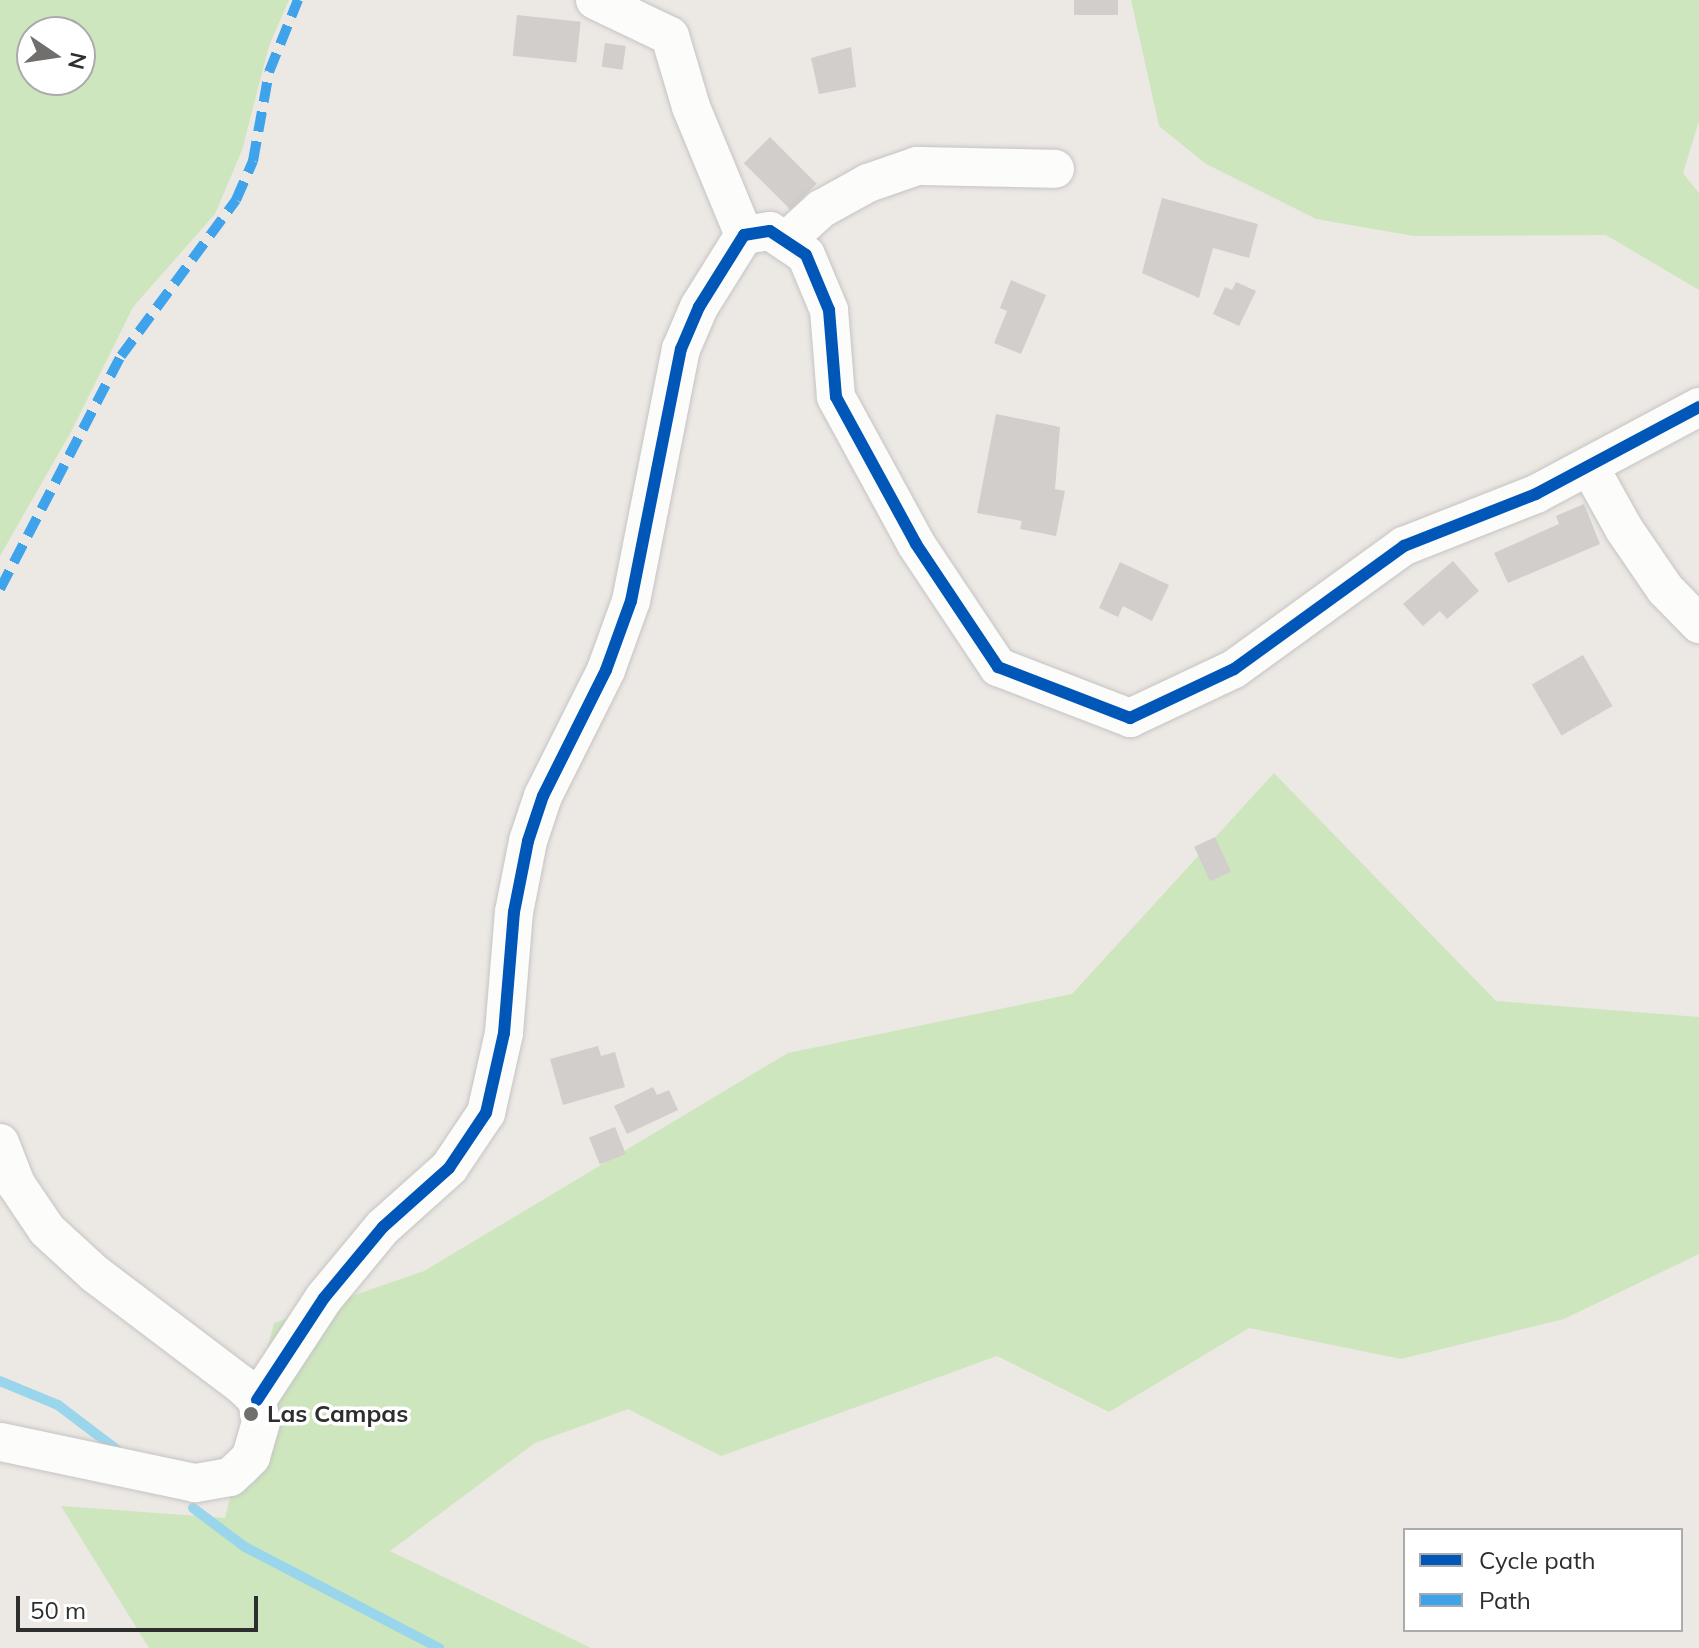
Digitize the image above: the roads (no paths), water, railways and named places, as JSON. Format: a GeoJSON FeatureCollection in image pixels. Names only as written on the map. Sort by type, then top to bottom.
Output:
{"type":"FeatureCollection","features":[{"type":"Feature","properties":{"kind":"street"},"geometry":{"type":"LineString","coordinates":[[595,0],[670,36],[691,107],[744,235]]}},
{"type":"Feature","properties":{"kind":"street"},"geometry":{"type":"LineString","coordinates":[[788,239],[821,209],[868,183],[917,166],[1055,169]]}},
{"type":"Feature","properties":{"kind":"street"},"geometry":{"type":"LineString","coordinates":[[257,1400],[324,1298],[383,1227],[449,1168],[486,1113],[504,1033],[514,912],[528,841],[543,796],[606,670],[631,601],[681,349],[699,307],[744,235],[770,231],[788,239],[806,255],[829,310],[836,397],[916,544],[998,667],[1130,718],[1234,669],[1404,546],[1536,494],[1699,407]]}},
{"type":"Feature","properties":{"kind":"street"},"geometry":{"type":"LineString","coordinates":[[1589,466],[1665,589],[1699,624]]}},
{"type":"Feature","properties":{"kind":"street"},"geometry":{"type":"LineString","coordinates":[[0,1143],[16,1184],[47,1230],[257,1400],[261,1422],[251,1457],[230,1477],[216,1482],[195,1483],[0,1442]]}},
{"type":"Feature","properties":{"kind":"waterway"},"geometry":{"type":"LineString","coordinates":[[0,1381],[58,1405],[117,1450]]}},
{"type":"Feature","properties":{"kind":"waterway"},"geometry":{"type":"LineString","coordinates":[[193,1508],[245,1547],[439,1648]]}},
{"type":"Feature","properties":{"kind":"place","name":"Las Campas"},"geometry":{"type":"Point","coordinates":[251,1414]}}]}
